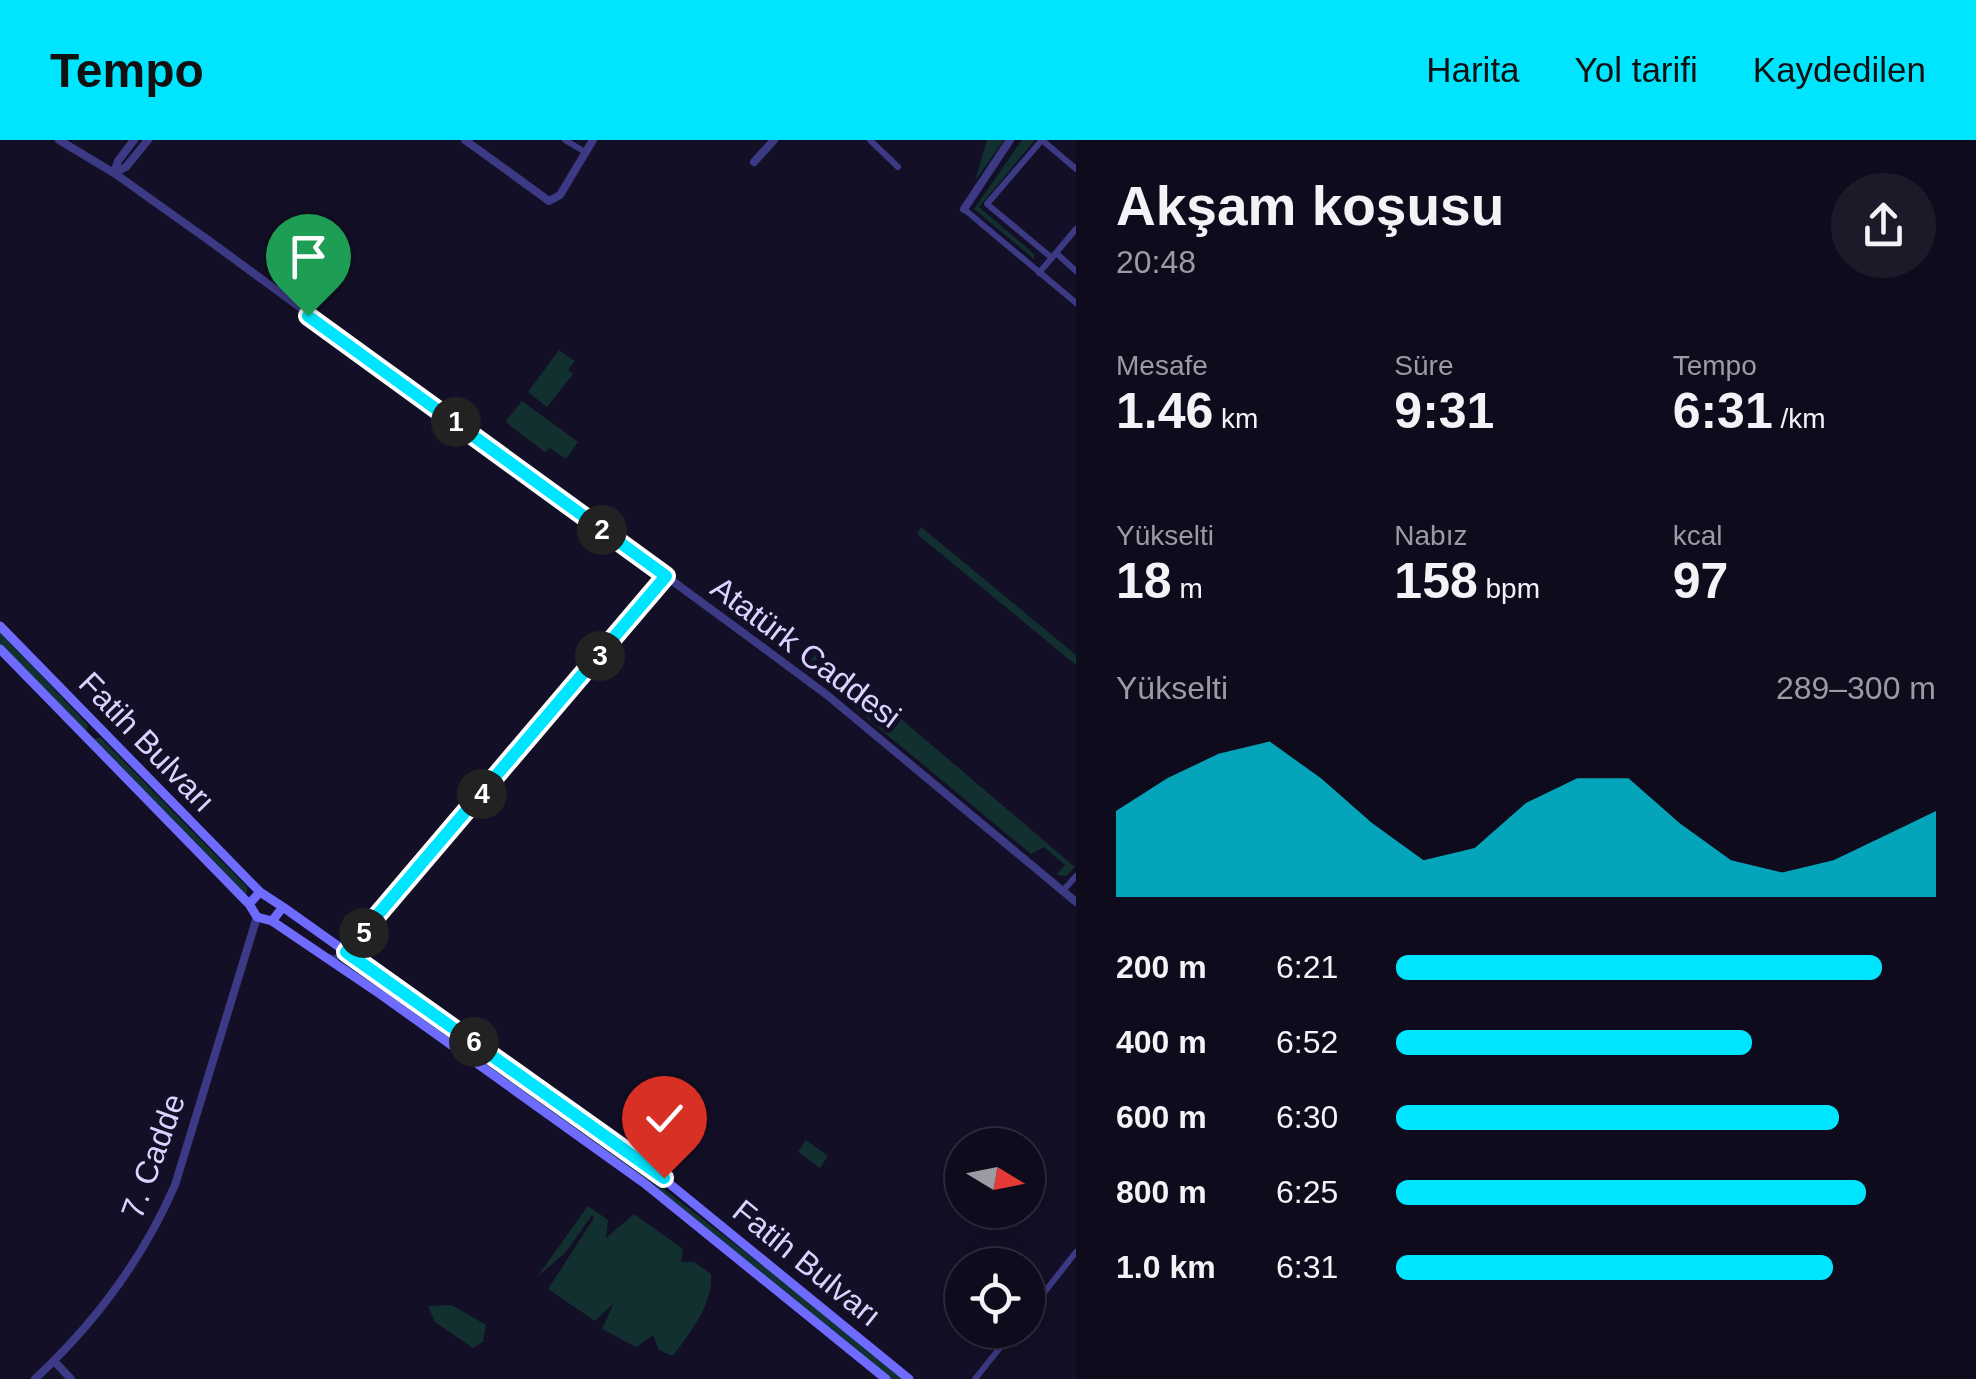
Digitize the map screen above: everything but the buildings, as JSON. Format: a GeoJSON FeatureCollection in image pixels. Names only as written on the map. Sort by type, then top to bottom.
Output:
{"type":"FeatureCollection","features":[{"type":"Feature","properties":{"kind":"main road","name":"Fatih Bulvarı"},"geometry":{"type":"LineString","coordinates":[[0,626],[260,892],[664,1178],[909,1379]]}},
{"type":"Feature","properties":{"kind":"main road","name":"Fatih Bulvarı"},"geometry":{"type":"LineString","coordinates":[[0,649],[258,917],[314,948],[644,1183],[886,1379]]}},
{"type":"Feature","properties":{"kind":"main road"},"geometry":{"type":"LineString","coordinates":[[249,904],[260,892]]}},
{"type":"Feature","properties":{"kind":"main road"},"geometry":{"type":"LineString","coordinates":[[272,922],[283,907]]}},
{"type":"Feature","properties":{"kind":"street","name":"Atatürk Caddesi"},"geometry":{"type":"LineString","coordinates":[[59,140],[114,173],[826,695],[1076,902]]}},
{"type":"Feature","properties":{"kind":"street"},"geometry":{"type":"LineString","coordinates":[[114,173],[134,140]]}},
{"type":"Feature","properties":{"kind":"street"},"geometry":{"type":"LineString","coordinates":[[114,173],[126,167],[148,140]]}},
{"type":"Feature","properties":{"kind":"street"},"geometry":{"type":"LineString","coordinates":[[465,140],[478,144],[549,201],[560,194],[593,140]]}},
{"type":"Feature","properties":{"kind":"street"},"geometry":{"type":"LineString","coordinates":[[566,140],[585,152]]}},
{"type":"Feature","properties":{"kind":"street"},"geometry":{"type":"LineString","coordinates":[[754,162],[774,140]]}},
{"type":"Feature","properties":{"kind":"street"},"geometry":{"type":"LineString","coordinates":[[870,140],[898,167]]}},
{"type":"Feature","properties":{"kind":"street"},"geometry":{"type":"LineString","coordinates":[[1010,140],[964,209],[1076,304]]}},
{"type":"Feature","properties":{"kind":"street"},"geometry":{"type":"LineString","coordinates":[[1076,169],[1042,140],[987,204],[1076,270]]}},
{"type":"Feature","properties":{"kind":"street"},"geometry":{"type":"LineString","coordinates":[[1039,273],[1076,229]]}},
{"type":"Feature","properties":{"kind":"street"},"geometry":{"type":"LineString","coordinates":[[314,948],[334,960],[346,952],[666,576]]}},
{"type":"Feature","properties":{"kind":"street"},"geometry":{"type":"LineString","coordinates":[[1063,892],[1076,876]]}},
{"type":"Feature","properties":{"kind":"street","name":"7. Cadde"},"geometry":{"type":"LineString","coordinates":[[35,1379],[124,1280],[156,1228],[175,1185],[258,917]]}},
{"type":"Feature","properties":{"kind":"street"},"geometry":{"type":"LineString","coordinates":[[1045,1291],[1076,1252]]}},
{"type":"Feature","properties":{"kind":"street"},"geometry":{"type":"LineString","coordinates":[[975,1379],[1000,1348]]}},
{"type":"Feature","properties":{"kind":"street"},"geometry":{"type":"LineString","coordinates":[[54,1361],[72,1379]]}},
{"type":"Feature","properties":{"kind":"green space"},"geometry":{"type":"Polygon","coordinates":[[[987,140],[1004,140],[975,181],[987,140]]]}},
{"type":"Feature","properties":{"kind":"green space"},"geometry":{"type":"Polygon","coordinates":[[[1022,140],[1035,140],[979,207],[1034,254],[1034,259],[974,209],[1022,140]]]}},
{"type":"Feature","properties":{"kind":"green space"},"geometry":{"type":"Polygon","coordinates":[[[559,350],[575,361],[568,370],[573,374],[547,407],[528,392],[559,350]]]}},
{"type":"Feature","properties":{"kind":"green space"},"geometry":{"type":"Polygon","coordinates":[[[522,401],[578,442],[566,459],[550,448],[545,452],[508,424],[506,421],[522,401]]]}},
{"type":"Feature","properties":{"kind":"green space"},"geometry":{"type":"Polygon","coordinates":[[[921,527],[1076,655],[1076,665],[917,534],[921,527]]]}},
{"type":"Feature","properties":{"kind":"green space"},"geometry":{"type":"Polygon","coordinates":[[[0,632],[88,725],[87,730],[83,732],[0,646],[0,632]]]}},
{"type":"Feature","properties":{"kind":"green space"},"geometry":{"type":"Polygon","coordinates":[[[820,650],[1075,867],[1066,876],[1056,875],[1065,865],[1044,847],[1031,854],[805,667],[820,650]]]}},
{"type":"Feature","properties":{"kind":"green space"},"geometry":{"type":"Polygon","coordinates":[[[101,738],[247,887],[244,896],[93,741],[101,738]]]}},
{"type":"Feature","properties":{"kind":"green space"},"geometry":{"type":"Polygon","coordinates":[[[348,958],[630,1164],[905,1379],[891,1379],[736,1253],[339,962],[348,958]]]}},
{"type":"Feature","properties":{"kind":"green space"},"geometry":{"type":"Polygon","coordinates":[[[806,1140],[828,1156],[820,1168],[798,1152],[806,1140]]]}},
{"type":"Feature","properties":{"kind":"green space"},"geometry":{"type":"Polygon","coordinates":[[[588,1206],[608,1220],[606,1238],[634,1214],[683,1249],[681,1262],[694,1262],[711,1274],[705,1307],[673,1356],[659,1350],[653,1335],[636,1347],[602,1329],[614,1303],[595,1321],[548,1289],[594,1218],[592,1215],[565,1253],[537,1277],[588,1206]]]}},
{"type":"Feature","properties":{"kind":"green space"},"geometry":{"type":"Polygon","coordinates":[[[452,1305],[486,1325],[483,1342],[473,1348],[435,1322],[428,1306],[452,1305]]]}},
{"type":"Feature","properties":{"kind":"route"},"geometry":{"type":"LineString","coordinates":[[308,316],[666,576],[346,952],[664,1178]]}}]}
